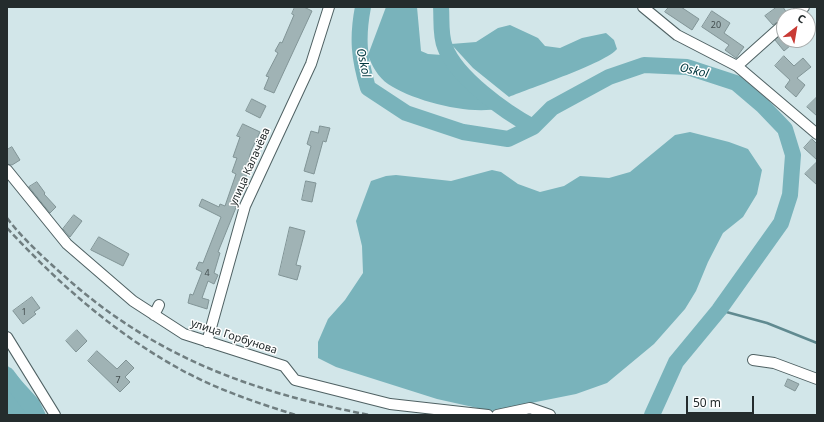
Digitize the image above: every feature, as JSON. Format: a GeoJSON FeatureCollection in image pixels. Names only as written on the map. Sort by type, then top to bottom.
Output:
{"type":"FeatureCollection","features":[{"type":"Feature","properties":{"kind":"street","name":"улица Калачёва"},"geometry":{"type":"LineString","coordinates":[[207,342],[245,206],[310,64],[329,7]]}},
{"type":"Feature","properties":{"kind":"street"},"geometry":{"type":"LineString","coordinates":[[643,7],[677,36],[737,66],[817,134]]}},
{"type":"Feature","properties":{"kind":"street"},"geometry":{"type":"LineString","coordinates":[[737,66],[776,31]]}},
{"type":"Feature","properties":{"kind":"street","name":"улица Горбунова"},"geometry":{"type":"LineString","coordinates":[[7,170],[67,244],[133,301],[184,334],[284,366],[295,380],[390,404],[488,415]]}},
{"type":"Feature","properties":{"kind":"street"},"geometry":{"type":"LineString","coordinates":[[154,315],[159,305]]}},
{"type":"Feature","properties":{"kind":"street"},"geometry":{"type":"LineString","coordinates":[[7,337],[55,415]]}},
{"type":"Feature","properties":{"kind":"street"},"geometry":{"type":"LineString","coordinates":[[753,360],[774,363],[817,379]]}},
{"type":"Feature","properties":{"kind":"street"},"geometry":{"type":"LineString","coordinates":[[497,415],[530,408],[550,415]]}},
{"type":"Feature","properties":{"kind":"shaded area"},"geometry":{"type":"Polygon","coordinates":[[[386,7],[417,7],[421,51],[428,54],[442,55],[464,79],[500,108],[474,110],[443,105],[412,96],[384,81],[371,63],[368,55],[386,7]]]}},
{"type":"Feature","properties":{"kind":"shaded area"},"geometry":{"type":"Polygon","coordinates":[[[510,25],[538,38],[545,46],[560,48],[582,38],[606,33],[614,40],[617,49],[610,55],[584,68],[509,97],[473,68],[451,44],[476,42],[498,28],[510,25]]]}},
{"type":"Feature","properties":{"kind":"shaded area"},"geometry":{"type":"Polygon","coordinates":[[[690,132],[729,142],[748,149],[762,170],[757,194],[743,217],[723,233],[708,262],[696,291],[685,309],[654,344],[607,383],[576,394],[491,411],[437,399],[336,367],[318,358],[318,342],[328,319],[345,300],[363,273],[362,246],[356,221],[371,181],[386,176],[396,175],[451,181],[492,170],[501,172],[518,184],[540,192],[564,186],[580,176],[609,178],[630,172],[675,135],[690,132]]]}},
{"type":"Feature","properties":{"kind":"shaded area"},"geometry":{"type":"Polygon","coordinates":[[[7,365],[39,400],[46,415],[7,415],[7,365]]]}},
{"type":"Feature","properties":{"kind":"building"},"geometry":{"type":"Polygon","coordinates":[[[295,7],[304,7],[312,11],[274,93],[264,89],[269,77],[266,76],[278,53],[275,51],[280,42],[282,43],[294,15],[292,14],[295,7]]]}},
{"type":"Feature","properties":{"kind":"building"},"geometry":{"type":"Polygon","coordinates":[[[669,7],[681,7],[699,19],[692,30],[665,12],[669,7]]]}},
{"type":"Feature","properties":{"kind":"building"},"geometry":{"type":"Polygon","coordinates":[[[777,7],[784,8],[776,8],[776,23],[773,25],[765,16],[777,7]]]}},
{"type":"Feature","properties":{"kind":"building"},"geometry":{"type":"Polygon","coordinates":[[[712,11],[730,23],[724,33],[744,47],[736,58],[725,50],[729,45],[702,27],[712,11]]]}},
{"type":"Feature","properties":{"kind":"building"},"geometry":{"type":"Polygon","coordinates":[[[784,56],[794,66],[803,58],[811,67],[797,78],[805,85],[796,97],[785,87],[790,80],[775,66],[784,56]]]}},
{"type":"Feature","properties":{"kind":"building"},"geometry":{"type":"Polygon","coordinates":[[[817,97],[817,116],[807,107],[817,97]]]}},
{"type":"Feature","properties":{"kind":"building"},"geometry":{"type":"Polygon","coordinates":[[[252,99],[266,106],[260,118],[246,111],[252,99]]]}},
{"type":"Feature","properties":{"kind":"building"},"geometry":{"type":"Polygon","coordinates":[[[243,124],[260,132],[251,151],[248,163],[250,164],[235,210],[218,252],[220,253],[214,273],[218,275],[214,284],[208,281],[202,298],[209,300],[207,309],[188,303],[190,294],[193,295],[202,272],[196,269],[199,262],[203,263],[221,217],[199,206],[202,199],[219,207],[220,204],[225,206],[236,174],[232,172],[237,158],[233,157],[240,137],[237,136],[243,124]]]}},
{"type":"Feature","properties":{"kind":"building"},"geometry":{"type":"Polygon","coordinates":[[[320,126],[330,128],[326,142],[323,141],[314,174],[304,171],[311,146],[307,144],[311,131],[318,133],[320,126]]]}},
{"type":"Feature","properties":{"kind":"building"},"geometry":{"type":"Polygon","coordinates":[[[812,139],[817,144],[817,160],[804,148],[812,139]]]}},
{"type":"Feature","properties":{"kind":"building"},"geometry":{"type":"Polygon","coordinates":[[[12,147],[20,160],[12,165],[7,164],[7,150],[12,147]]]}},
{"type":"Feature","properties":{"kind":"building"},"geometry":{"type":"Polygon","coordinates":[[[817,162],[817,185],[805,174],[817,162]]]}},
{"type":"Feature","properties":{"kind":"building"},"geometry":{"type":"Polygon","coordinates":[[[306,181],[316,183],[312,202],[302,200],[306,181]]]}},
{"type":"Feature","properties":{"kind":"building"},"geometry":{"type":"Polygon","coordinates":[[[37,182],[45,193],[44,194],[56,207],[50,213],[29,187],[37,182]]]}},
{"type":"Feature","properties":{"kind":"building"},"geometry":{"type":"Polygon","coordinates":[[[74,215],[82,221],[70,237],[63,229],[74,215]]]}},
{"type":"Feature","properties":{"kind":"building"},"geometry":{"type":"Polygon","coordinates":[[[290,227],[305,231],[296,265],[301,266],[297,280],[279,275],[290,227]]]}},
{"type":"Feature","properties":{"kind":"building"},"geometry":{"type":"Polygon","coordinates":[[[99,237],[129,254],[123,266],[91,250],[99,237]]]}},
{"type":"Feature","properties":{"kind":"building"},"geometry":{"type":"Polygon","coordinates":[[[32,297],[40,308],[34,312],[36,314],[23,324],[13,311],[32,297]]]}},
{"type":"Feature","properties":{"kind":"building"},"geometry":{"type":"Polygon","coordinates":[[[77,330],[87,341],[76,352],[66,341],[77,330]]]}},
{"type":"Feature","properties":{"kind":"building"},"geometry":{"type":"Polygon","coordinates":[[[97,351],[117,369],[126,360],[134,368],[125,377],[130,382],[120,392],[88,361],[97,351]]]}},
{"type":"Feature","properties":{"kind":"building"},"geometry":{"type":"Polygon","coordinates":[[[788,379],[799,384],[795,391],[785,386],[788,379]]]}},
{"type":"Feature","properties":{"kind":"waterway","name":"Oskol"},"geometry":{"type":"LineString","coordinates":[[363,7],[360,29],[360,48],[368,88],[406,113],[463,132],[508,139],[533,127],[552,108],[609,77],[644,65],[687,67],[736,83],[763,106],[785,129],[793,155],[790,195],[781,223],[719,310],[676,362],[652,415]]}},
{"type":"Feature","properties":{"kind":"waterway"},"geometry":{"type":"LineString","coordinates":[[441,7],[443,42],[459,70],[483,93],[533,127]]}},
{"type":"Feature","properties":{"kind":"waterway"},"geometry":{"type":"LineString","coordinates":[[719,310],[767,323],[817,343]]}},
{"type":"Feature","properties":{"kind":"waterway"},"geometry":{"type":"LineString","coordinates":[[7,375],[37,415]]}},
{"type":"Feature","properties":{"kind":"railway"},"geometry":{"type":"LineString","coordinates":[[7,218],[19,233],[40,254],[97,303],[132,328],[168,349],[205,367],[243,382],[283,395],[369,415]]}},
{"type":"Feature","properties":{"kind":"railway"},"geometry":{"type":"LineString","coordinates":[[7,228],[66,287],[131,339],[154,354],[178,368],[220,388],[296,415]]}}]}
